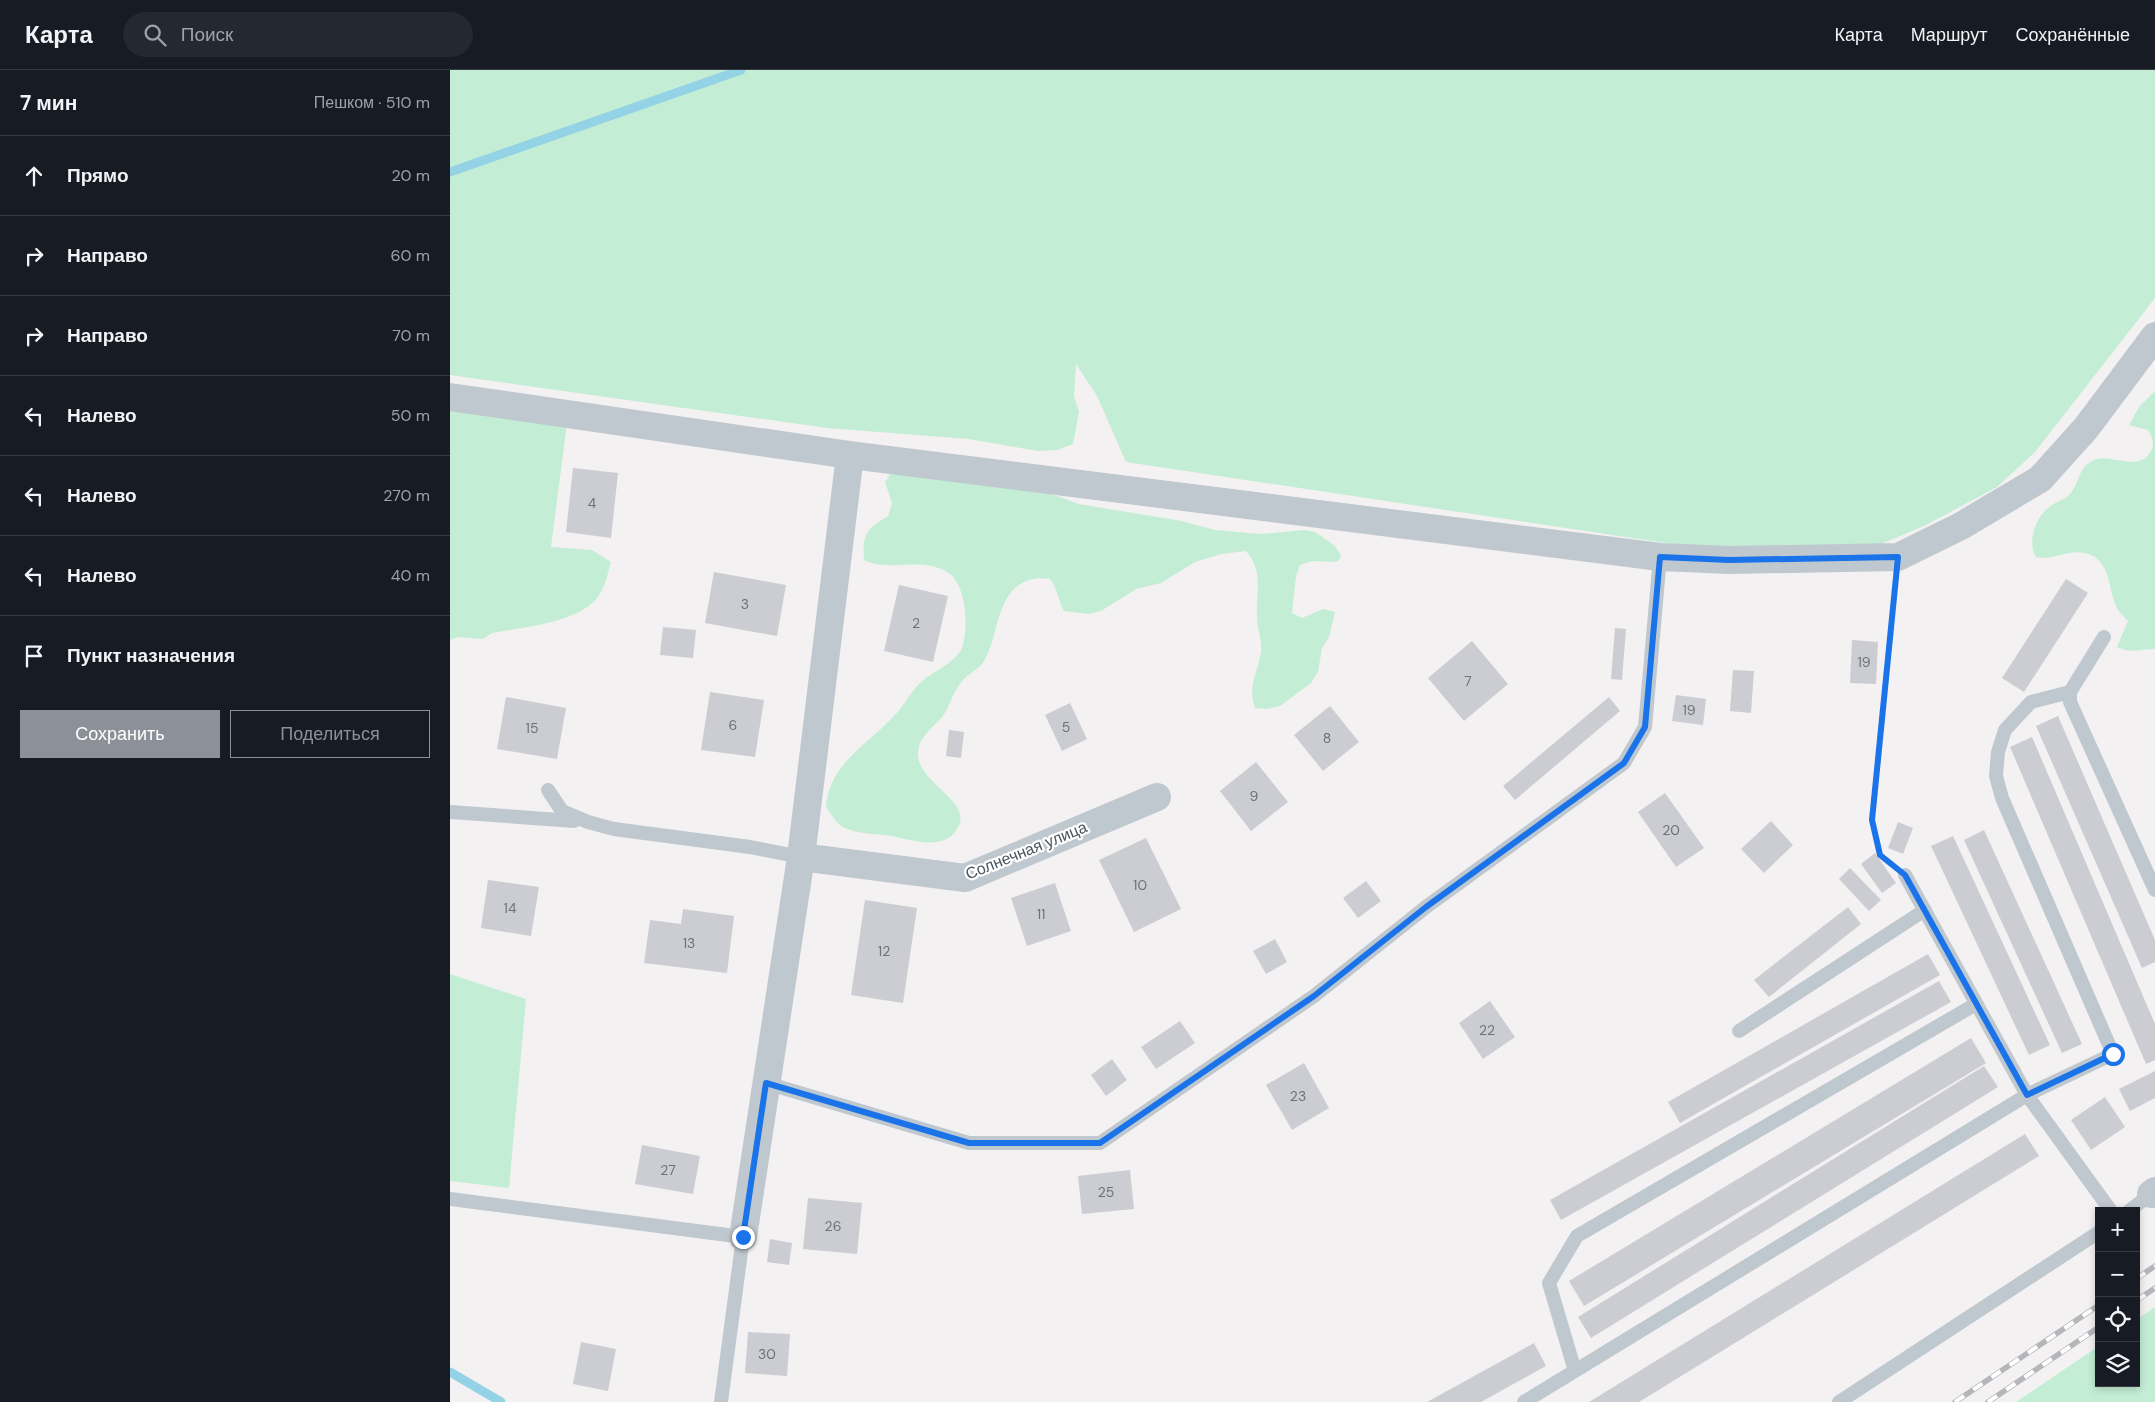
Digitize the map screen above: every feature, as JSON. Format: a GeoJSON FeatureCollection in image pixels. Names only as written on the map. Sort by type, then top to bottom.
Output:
{"type":"FeatureCollection","features":[{"type":"Feature","properties":{"kind":"street"},"geometry":{"type":"LineString","coordinates":[[450,397],[850,455],[1660,557],[1729,560],[1898,557],[1961,526],[2040,480],[2086,428],[2155,336]]}},
{"type":"Feature","properties":{"kind":"street"},"geometry":{"type":"LineString","coordinates":[[743,1237],[801,857],[850,455]]}},
{"type":"Feature","properties":{"kind":"street","name":"Солнечная улица"},"geometry":{"type":"LineString","coordinates":[[801,857],[965,878],[1157,797]]}},
{"type":"Feature","properties":{"kind":"lane"},"geometry":{"type":"LineString","coordinates":[[766,1083],[969,1143],[1100,1143],[1314,996],[1426,907],[1624,763],[1645,727],[1660,557]]}},
{"type":"Feature","properties":{"kind":"lane"},"geometry":{"type":"LineString","coordinates":[[2104,637],[2070,692],[2070,702],[2155,890]]}},
{"type":"Feature","properties":{"kind":"lane"},"geometry":{"type":"LineString","coordinates":[[1524,1402],[2027,1095],[2113,1054],[2002,798],[1996,776],[1998,752],[2005,730],[2031,702],[2070,692]]}},
{"type":"Feature","properties":{"kind":"lane"},"geometry":{"type":"LineString","coordinates":[[548,790],[562,811],[588,822],[614,829],[750,847],[801,857]]}},
{"type":"Feature","properties":{"kind":"lane"},"geometry":{"type":"LineString","coordinates":[[450,812],[588,822]]}},
{"type":"Feature","properties":{"kind":"lane"},"geometry":{"type":"LineString","coordinates":[[1905,875],[2027,1095],[2108,1207]]}},
{"type":"Feature","properties":{"kind":"lane"},"geometry":{"type":"LineString","coordinates":[[1740,1031],[1925,910]]}},
{"type":"Feature","properties":{"kind":"lane"},"geometry":{"type":"LineString","coordinates":[[1575,1371],[1549,1283],[1577,1236],[1976,1004]]}},
{"type":"Feature","properties":{"kind":"lane"},"geometry":{"type":"LineString","coordinates":[[2134,1207],[2153,1192]]}},
{"type":"Feature","properties":{"kind":"lane"},"geometry":{"type":"LineString","coordinates":[[450,1199],[743,1237],[721,1402]]}},
{"type":"Feature","properties":{"kind":"lane"},"geometry":{"type":"LineString","coordinates":[[1839,1402],[2095,1235]]}},
{"type":"Feature","properties":{"kind":"path"},"geometry":{"type":"LineString","coordinates":[[1898,557],[1872,820],[1880,855],[1905,875]]}},
{"type":"Feature","properties":{"kind":"green space"},"geometry":{"type":"Polygon","coordinates":[[[450,70],[2155,70],[2155,298],[2035,452],[1997,487],[1926,525],[1881,544],[1815,549],[1686,546],[1126,462],[1097,396],[1076,364],[1074,396],[1079,412],[1073,444],[1057,450],[1038,451],[968,439],[827,428],[450,375],[450,70]]]}},
{"type":"Feature","properties":{"kind":"green space"},"geometry":{"type":"Polygon","coordinates":[[[450,386],[569,408],[551,547],[592,550],[611,562],[601,592],[582,611],[536,626],[492,633],[483,639],[458,637],[450,640],[450,386]]]}},
{"type":"Feature","properties":{"kind":"green space"},"geometry":{"type":"Polygon","coordinates":[[[2155,391],[2155,649],[2136,651],[2117,647],[2128,621],[2116,606],[2107,574],[2099,561],[2093,556],[2078,552],[2048,558],[2036,557],[2033,551],[2032,538],[2039,518],[2050,506],[2070,494],[2082,471],[2089,463],[2101,458],[2132,462],[2146,458],[2153,445],[2148,430],[2129,425],[2139,407],[2155,391]]]}},
{"type":"Feature","properties":{"kind":"green space"},"geometry":{"type":"Polygon","coordinates":[[[891,473],[1046,492],[1079,504],[1182,521],[1215,530],[1261,534],[1305,530],[1315,532],[1334,545],[1341,555],[1336,562],[1312,561],[1300,565],[1296,576],[1292,613],[1302,618],[1323,609],[1335,612],[1329,637],[1322,648],[1318,672],[1311,683],[1280,706],[1267,709],[1255,708],[1252,693],[1261,652],[1257,621],[1258,583],[1252,559],[1246,551],[1221,554],[1195,562],[1161,583],[1136,589],[1101,611],[1088,614],[1064,611],[1050,579],[1040,578],[1027,581],[1015,588],[1004,604],[992,643],[984,661],[962,682],[946,711],[924,736],[919,747],[920,764],[926,774],[957,807],[960,816],[959,825],[954,834],[938,842],[919,842],[849,830],[835,820],[826,807],[834,778],[852,755],[899,711],[921,682],[956,657],[960,652],[965,634],[966,623],[963,599],[960,588],[949,573],[928,565],[884,565],[864,560],[864,544],[867,533],[888,516],[892,503],[885,482],[891,473]]]}},
{"type":"Feature","properties":{"kind":"green space"},"geometry":{"type":"Polygon","coordinates":[[[450,974],[526,999],[509,1188],[450,1181],[450,974]]]}},
{"type":"Feature","properties":{"kind":"green space"},"geometry":{"type":"Polygon","coordinates":[[[2155,1307],[2155,1402],[2016,1402],[2095,1349],[2095,1387],[2140,1387],[2140,1317],[2155,1307]]]}},
{"type":"Feature","properties":{"kind":"building"},"geometry":{"type":"Polygon","coordinates":[[[573,468],[618,473],[611,538],[566,532],[573,468]]]}},
{"type":"Feature","properties":{"kind":"building"},"geometry":{"type":"Polygon","coordinates":[[[714,572],[786,585],[777,636],[705,623],[714,572]]]}},
{"type":"Feature","properties":{"kind":"building"},"geometry":{"type":"Polygon","coordinates":[[[2066,579],[2088,593],[2024,692],[2002,678],[2066,579]]]}},
{"type":"Feature","properties":{"kind":"building"},"geometry":{"type":"Polygon","coordinates":[[[899,585],[948,596],[933,662],[884,651],[899,585]]]}},
{"type":"Feature","properties":{"kind":"building"},"geometry":{"type":"Polygon","coordinates":[[[663,627],[696,630],[693,658],[660,655],[663,627]]]}},
{"type":"Feature","properties":{"kind":"building"},"geometry":{"type":"Polygon","coordinates":[[[1615,628],[1626,629],[1622,680],[1611,679],[1615,628]]]}},
{"type":"Feature","properties":{"kind":"building"},"geometry":{"type":"Polygon","coordinates":[[[1852,640],[1878,642],[1876,684],[1850,683],[1852,640]]]}},
{"type":"Feature","properties":{"kind":"building"},"geometry":{"type":"Polygon","coordinates":[[[1472,641],[1508,684],[1464,721],[1428,678],[1472,641]]]}},
{"type":"Feature","properties":{"kind":"building"},"geometry":{"type":"Polygon","coordinates":[[[1733,670],[1754,671],[1751,713],[1730,711],[1733,670]]]}},
{"type":"Feature","properties":{"kind":"building"},"geometry":{"type":"Polygon","coordinates":[[[710,692],[764,700],[755,757],[701,750],[710,692]]]}},
{"type":"Feature","properties":{"kind":"building"},"geometry":{"type":"Polygon","coordinates":[[[1676,695],[1706,699],[1703,725],[1672,721],[1676,695]]]}},
{"type":"Feature","properties":{"kind":"building"},"geometry":{"type":"Polygon","coordinates":[[[506,697],[566,708],[557,759],[497,749],[506,697]]]}},
{"type":"Feature","properties":{"kind":"building"},"geometry":{"type":"Polygon","coordinates":[[[1609,697],[1620,711],[1515,800],[1503,786],[1609,697]]]}},
{"type":"Feature","properties":{"kind":"building"},"geometry":{"type":"Polygon","coordinates":[[[1070,703],[1087,739],[1062,751],[1045,715],[1070,703]]]}},
{"type":"Feature","properties":{"kind":"building"},"geometry":{"type":"Polygon","coordinates":[[[1330,706],[1359,742],[1323,771],[1294,735],[1330,706]]]}},
{"type":"Feature","properties":{"kind":"building"},"geometry":{"type":"Polygon","coordinates":[[[2058,716],[2155,940],[2155,962],[2142,968],[2036,726],[2058,716]]]}},
{"type":"Feature","properties":{"kind":"building"},"geometry":{"type":"Polygon","coordinates":[[[949,730],[964,732],[961,758],[946,756],[949,730]]]}},
{"type":"Feature","properties":{"kind":"building"},"geometry":{"type":"Polygon","coordinates":[[[2032,737],[2155,1024],[2155,1060],[2146,1064],[2010,747],[2032,737]]]}},
{"type":"Feature","properties":{"kind":"building"},"geometry":{"type":"Polygon","coordinates":[[[1256,762],[1288,802],[1251,831],[1220,791],[1256,762]]]}},
{"type":"Feature","properties":{"kind":"building"},"geometry":{"type":"Polygon","coordinates":[[[1665,793],[1704,848],[1676,867],[1638,812],[1665,793]]]}},
{"type":"Feature","properties":{"kind":"building"},"geometry":{"type":"Polygon","coordinates":[[[1771,821],[1793,845],[1764,873],[1741,849],[1771,821]]]}},
{"type":"Feature","properties":{"kind":"building"},"geometry":{"type":"Polygon","coordinates":[[[1898,822],[1913,828],[1903,854],[1888,848],[1898,822]]]}},
{"type":"Feature","properties":{"kind":"building"},"geometry":{"type":"Polygon","coordinates":[[[1984,830],[2082,1044],[2062,1053],[1964,840],[1984,830]]]}},
{"type":"Feature","properties":{"kind":"building"},"geometry":{"type":"Polygon","coordinates":[[[1953,836],[2050,1045],[2029,1055],[1931,846],[1953,836]]]}},
{"type":"Feature","properties":{"kind":"building"},"geometry":{"type":"Polygon","coordinates":[[[1146,838],[1181,909],[1134,932],[1099,860],[1146,838]]]}},
{"type":"Feature","properties":{"kind":"building"},"geometry":{"type":"Polygon","coordinates":[[[1875,853],[1896,883],[1882,893],[1861,864],[1875,853]]]}},
{"type":"Feature","properties":{"kind":"building"},"geometry":{"type":"Polygon","coordinates":[[[1850,868],[1881,900],[1869,911],[1839,879],[1850,868]]]}},
{"type":"Feature","properties":{"kind":"building"},"geometry":{"type":"Polygon","coordinates":[[[488,880],[539,887],[531,936],[481,928],[488,880]]]}},
{"type":"Feature","properties":{"kind":"building"},"geometry":{"type":"Polygon","coordinates":[[[1366,881],[1381,901],[1358,918],[1343,898],[1366,881]]]}},
{"type":"Feature","properties":{"kind":"building"},"geometry":{"type":"Polygon","coordinates":[[[1055,883],[1071,931],[1027,946],[1011,898],[1055,883]]]}},
{"type":"Feature","properties":{"kind":"building"},"geometry":{"type":"Polygon","coordinates":[[[865,900],[917,908],[903,1003],[851,995],[865,900]]]}},
{"type":"Feature","properties":{"kind":"building"},"geometry":{"type":"Polygon","coordinates":[[[1848,907],[1861,924],[1769,997],[1754,980],[1848,907]]]}},
{"type":"Feature","properties":{"kind":"building"},"geometry":{"type":"Polygon","coordinates":[[[683,909],[734,916],[727,973],[644,963],[650,920],[681,924],[683,909]]]}},
{"type":"Feature","properties":{"kind":"building"},"geometry":{"type":"Polygon","coordinates":[[[1275,939],[1287,962],[1266,974],[1253,951],[1275,939]]]}},
{"type":"Feature","properties":{"kind":"building"},"geometry":{"type":"Polygon","coordinates":[[[1928,954],[1940,975],[1680,1123],[1668,1102],[1928,954]]]}},
{"type":"Feature","properties":{"kind":"building"},"geometry":{"type":"Polygon","coordinates":[[[1939,981],[1951,1002],[1561,1220],[1550,1200],[1939,981]]]}},
{"type":"Feature","properties":{"kind":"building"},"geometry":{"type":"Polygon","coordinates":[[[1490,1001],[1515,1037],[1483,1059],[1459,1023],[1490,1001]]]}},
{"type":"Feature","properties":{"kind":"building"},"geometry":{"type":"Polygon","coordinates":[[[1180,1021],[1195,1043],[1156,1069],[1141,1047],[1180,1021]]]}},
{"type":"Feature","properties":{"kind":"building"},"geometry":{"type":"Polygon","coordinates":[[[1971,1038],[1986,1063],[1584,1306],[1569,1281],[1971,1038]]]}},
{"type":"Feature","properties":{"kind":"building"},"geometry":{"type":"Polygon","coordinates":[[[1112,1059],[1127,1080],[1106,1096],[1091,1075],[1112,1059]]]}},
{"type":"Feature","properties":{"kind":"building"},"geometry":{"type":"Polygon","coordinates":[[[1304,1063],[1329,1108],[1292,1130],[1266,1085],[1304,1063]]]}},
{"type":"Feature","properties":{"kind":"building"},"geometry":{"type":"Polygon","coordinates":[[[1984,1066],[1998,1087],[1591,1338],[1578,1317],[1984,1066]]]}},
{"type":"Feature","properties":{"kind":"building"},"geometry":{"type":"Polygon","coordinates":[[[2155,1071],[2155,1098],[2130,1111],[2119,1089],[2155,1071]]]}},
{"type":"Feature","properties":{"kind":"building"},"geometry":{"type":"Polygon","coordinates":[[[2105,1097],[2125,1127],[2091,1150],[2071,1120],[2105,1097]]]}},
{"type":"Feature","properties":{"kind":"building"},"geometry":{"type":"Polygon","coordinates":[[[2025,1134],[2039,1156],[1639,1402],[1589,1402],[2025,1134]]]}},
{"type":"Feature","properties":{"kind":"building"},"geometry":{"type":"Polygon","coordinates":[[[642,1145],[700,1156],[693,1194],[635,1184],[642,1145]]]}},
{"type":"Feature","properties":{"kind":"building"},"geometry":{"type":"Polygon","coordinates":[[[1130,1170],[1134,1209],[1082,1214],[1078,1176],[1130,1170]]]}},
{"type":"Feature","properties":{"kind":"building"},"geometry":{"type":"Polygon","coordinates":[[[808,1198],[862,1203],[857,1254],[803,1249],[808,1198]]]}},
{"type":"Feature","properties":{"kind":"building"},"geometry":{"type":"Polygon","coordinates":[[[770,1239],[792,1243],[789,1265],[767,1262],[770,1239]]]}},
{"type":"Feature","properties":{"kind":"building"},"geometry":{"type":"Polygon","coordinates":[[[748,1332],[790,1334],[787,1376],[745,1373],[748,1332]]]}},
{"type":"Feature","properties":{"kind":"building"},"geometry":{"type":"Polygon","coordinates":[[[581,1342],[616,1349],[608,1391],[573,1384],[581,1342]]]}},
{"type":"Feature","properties":{"kind":"building"},"geometry":{"type":"Polygon","coordinates":[[[1534,1343],[1546,1366],[1481,1402],[1427,1402],[1534,1343]]]}},
{"type":"Feature","properties":{"kind":"waterway"},"geometry":{"type":"LineString","coordinates":[[450,172],[741,70]]}},
{"type":"Feature","properties":{"kind":"waterway"},"geometry":{"type":"LineString","coordinates":[[450,1372],[501,1402]]}},
{"type":"Feature","properties":{"kind":"railway"},"geometry":{"type":"LineString","coordinates":[[2140,1276],[2155,1266]]}},
{"type":"Feature","properties":{"kind":"railway"},"geometry":{"type":"LineString","coordinates":[[2140,1298],[2155,1288]]}},
{"type":"Feature","properties":{"kind":"railway"},"geometry":{"type":"LineString","coordinates":[[1955,1402],[2095,1308]]}},
{"type":"Feature","properties":{"kind":"railway"},"geometry":{"type":"LineString","coordinates":[[1988,1402],[2095,1330]]}},
{"type":"Feature","properties":{"kind":"route"},"geometry":{"type":"LineString","coordinates":[[743,1237],[766,1083],[969,1143],[1100,1143],[1314,996],[1426,907],[1624,763],[1645,727],[1660,557],[1729,560],[1898,557],[1872,820],[1880,855],[1905,875],[2027,1095],[2113,1054]]}}]}
